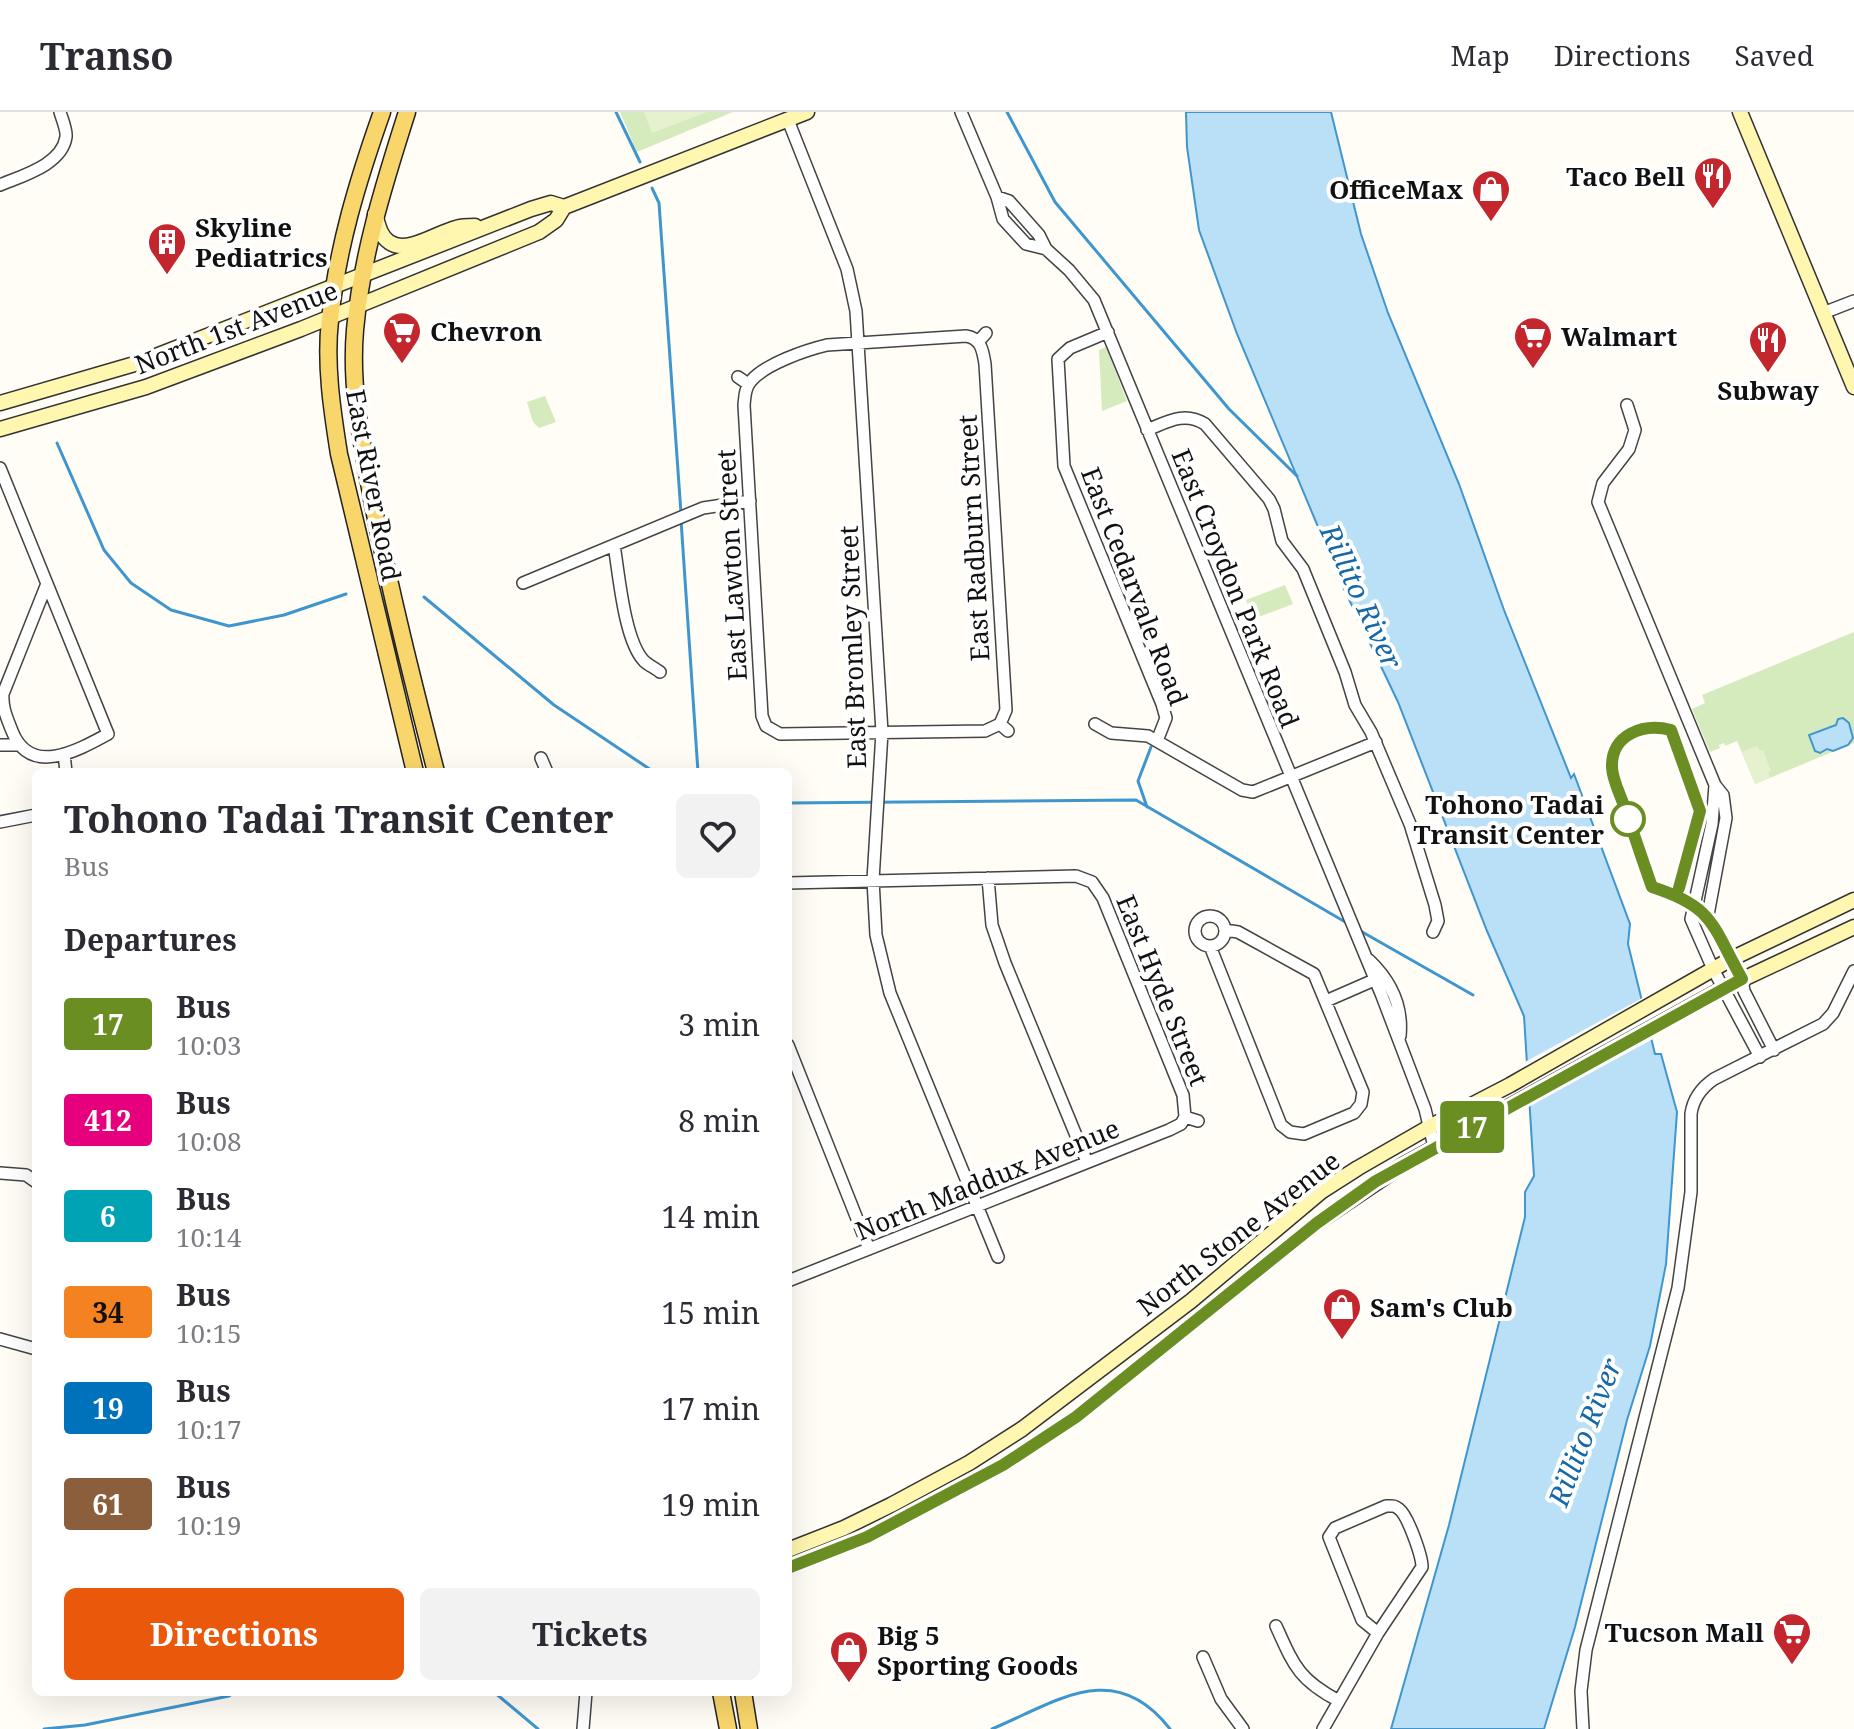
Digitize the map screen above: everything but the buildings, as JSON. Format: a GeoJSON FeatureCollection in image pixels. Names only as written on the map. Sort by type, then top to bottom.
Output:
{"type":"FeatureCollection","features":[{"type":"Feature","properties":{"kind":"main road","name":"East River Road"},"geometry":{"type":"LineString","coordinates":[[382,112],[344,229],[330,318],[328,353],[339,454],[414,768]]}},
{"type":"Feature","properties":{"kind":"main road","name":"East River Road"},"geometry":{"type":"LineString","coordinates":[[407,112],[375,214],[361,277],[354,353],[358,425],[397,612],[435,768]]}},
{"type":"Feature","properties":{"kind":"main road","name":"North 1st Avenue"},"geometry":{"type":"LineString","coordinates":[[0,429],[146,387],[330,318],[539,232],[556,220],[564,207],[807,112]]}},
{"type":"Feature","properties":{"kind":"main road"},"geometry":{"type":"LineString","coordinates":[[1740,112],[1854,387]]}},
{"type":"Feature","properties":{"kind":"main road","name":"North 1st Avenue"},"geometry":{"type":"LineString","coordinates":[[0,403],[138,363],[551,203],[564,207]]}},
{"type":"Feature","properties":{"kind":"main road"},"geometry":{"type":"LineString","coordinates":[[375,214],[381,234],[396,245],[406,246],[459,227],[488,226]]}},
{"type":"Feature","properties":{"kind":"main road","name":"North Stone Avenue"},"geometry":{"type":"LineString","coordinates":[[792,1548],[891,1505],[969,1463],[1022,1429],[1191,1301],[1322,1191],[1431,1126],[1510,1085],[1731,959],[1854,900]]}},
{"type":"Feature","properties":{"kind":"main road","name":"North Stone Avenue"},"geometry":{"type":"LineString","coordinates":[[792,1566],[867,1537],[1003,1465],[1076,1417],[1317,1223],[1376,1181],[1724,988],[1854,927]]}},
{"type":"Feature","properties":{"kind":"main road"},"geometry":{"type":"LineString","coordinates":[[722,1696],[728,1729]]}},
{"type":"Feature","properties":{"kind":"main road"},"geometry":{"type":"LineString","coordinates":[[744,1696],[749,1727]]}},
{"type":"Feature","properties":{"kind":"street"},"geometry":{"type":"LineString","coordinates":[[0,185],[39,168],[62,147],[66,135],[60,112]]}},
{"type":"Feature","properties":{"kind":"street","name":"East Croydon Park Road"},"geometry":{"type":"LineString","coordinates":[[961,112],[997,197],[1009,201],[1039,235],[1046,249],[1094,300],[1364,954],[1402,1017],[1399,1041],[1431,1126],[1434,1147]]}},
{"type":"Feature","properties":{"kind":"street","name":"East Bromley Street"},"geometry":{"type":"LineString","coordinates":[[788,120],[847,269],[856,311],[882,732],[873,880],[876,935],[890,993],[998,1257]]}},
{"type":"Feature","properties":{"kind":"street"},"geometry":{"type":"LineString","coordinates":[[1823,313],[1854,301]]}},
{"type":"Feature","properties":{"kind":"street","name":"East Cedarvale Road"},"geometry":{"type":"LineString","coordinates":[[1108,332],[1070,348],[1058,359],[1061,450],[1064,466],[1162,704],[1166,718],[1157,741]]}},
{"type":"Feature","properties":{"kind":"street","name":"East Radburn Street"},"geometry":{"type":"LineString","coordinates":[[858,342],[966,336],[980,338],[985,364],[1006,710],[1004,728],[882,732]]}},
{"type":"Feature","properties":{"kind":"street","name":"East Lawton Street"},"geometry":{"type":"LineString","coordinates":[[858,342],[813,348],[743,381],[762,716],[766,726],[780,734],[882,732]]}},
{"type":"Feature","properties":{"kind":"street"},"geometry":{"type":"LineString","coordinates":[[1627,405],[1635,430],[1629,449],[1603,483],[1598,502],[1715,785],[1723,795],[1726,818],[1708,915],[1742,979],[1744,991],[1774,1050]]}},
{"type":"Feature","properties":{"kind":"street"},"geometry":{"type":"LineString","coordinates":[[1147,430],[1180,417],[1205,424],[1262,489],[1274,509],[1282,541],[1303,569],[1345,672],[1355,705],[1376,742],[1410,824],[1431,888],[1438,921],[1433,932]]}},
{"type":"Feature","properties":{"kind":"street"},"geometry":{"type":"LineString","coordinates":[[0,468],[108,734],[76,751],[44,757],[31,756],[17,745],[2,707],[3,694],[46,586]]}},
{"type":"Feature","properties":{"kind":"street"},"geometry":{"type":"LineString","coordinates":[[523,583],[703,508],[750,501]]}},
{"type":"Feature","properties":{"kind":"street"},"geometry":{"type":"LineString","coordinates":[[614,545],[633,640],[643,660],[660,672]]}},
{"type":"Feature","properties":{"kind":"street"},"geometry":{"type":"LineString","coordinates":[[1095,724],[1111,733],[1148,736],[1242,790],[1253,792],[1376,742]]}},
{"type":"Feature","properties":{"kind":"street"},"geometry":{"type":"LineString","coordinates":[[0,745],[17,745]]}},
{"type":"Feature","properties":{"kind":"street"},"geometry":{"type":"LineString","coordinates":[[64,754],[66,768]]}},
{"type":"Feature","properties":{"kind":"street"},"geometry":{"type":"LineString","coordinates":[[541,758],[545,768]]}},
{"type":"Feature","properties":{"kind":"street"},"geometry":{"type":"LineString","coordinates":[[1715,785],[1712,824],[1691,919],[1713,969],[1760,1057]]}},
{"type":"Feature","properties":{"kind":"street"},"geometry":{"type":"LineString","coordinates":[[0,822],[32,816]]}},
{"type":"Feature","properties":{"kind":"street","name":"East Hyde Street"},"geometry":{"type":"LineString","coordinates":[[988,878],[1076,876],[1092,882],[1103,898],[1183,1095],[1185,1117]]}},
{"type":"Feature","properties":{"kind":"street"},"geometry":{"type":"LineString","coordinates":[[792,883],[988,878],[992,925],[1005,963],[1087,1162]]}},
{"type":"Feature","properties":{"kind":"street"},"geometry":{"type":"LineString","coordinates":[[1215,917],[1223,923],[1225,930],[1221,942],[1210,946],[1196,937],[1195,927],[1201,919],[1215,917]]}},
{"type":"Feature","properties":{"kind":"street"},"geometry":{"type":"LineString","coordinates":[[1210,946],[1281,1125],[1290,1132],[1304,1134],[1354,1113],[1361,1104],[1363,1092],[1314,974],[1238,932],[1225,930]]}},
{"type":"Feature","properties":{"kind":"street"},"geometry":{"type":"LineString","coordinates":[[1583,1729],[1581,1691],[1585,1658],[1672,1313],[1686,1241],[1692,1169],[1692,1109],[1706,1085],[1823,1024],[1833,1013],[1854,971]]}},
{"type":"Feature","properties":{"kind":"street"},"geometry":{"type":"LineString","coordinates":[[1326,1001],[1380,978]]}},
{"type":"Feature","properties":{"kind":"street"},"geometry":{"type":"LineString","coordinates":[[792,1055],[869,1249]]}},
{"type":"Feature","properties":{"kind":"street"},"geometry":{"type":"LineString","coordinates":[[1185,1117],[1198,1121]]}},
{"type":"Feature","properties":{"kind":"street","name":"North Maddux Avenue"},"geometry":{"type":"LineString","coordinates":[[792,1279],[1176,1127],[1185,1117]]}},
{"type":"Feature","properties":{"kind":"street"},"geometry":{"type":"LineString","coordinates":[[0,1173],[26,1175],[32,1179]]}},
{"type":"Feature","properties":{"kind":"street"},"geometry":{"type":"LineString","coordinates":[[0,1339],[32,1348]]}},
{"type":"Feature","properties":{"kind":"street"},"geometry":{"type":"LineString","coordinates":[[1323,1729],[1378,1633],[1422,1567],[1404,1515],[1392,1506],[1335,1528],[1330,1534],[1330,1544],[1358,1612],[1365,1624],[1378,1633]]}},
{"type":"Feature","properties":{"kind":"street"},"geometry":{"type":"LineString","coordinates":[[1276,1626],[1299,1671],[1317,1689],[1339,1701]]}},
{"type":"Feature","properties":{"kind":"street"},"geometry":{"type":"LineString","coordinates":[[1203,1657],[1221,1699],[1243,1729]]}},
{"type":"Feature","properties":{"kind":"street"},"geometry":{"type":"LineString","coordinates":[[583,1729],[586,1696]]}},
{"type":"Feature","properties":{"kind":"green space"},"geometry":{"type":"Polygon","coordinates":[[[620,112],[733,112],[637,152],[620,112]]]}},
{"type":"Feature","properties":{"kind":"green space"},"geometry":{"type":"Polygon","coordinates":[[[644,112],[707,112],[652,133],[644,112]]]}},
{"type":"Feature","properties":{"kind":"green space"},"geometry":{"type":"Polygon","coordinates":[[[1106,347],[1127,401],[1102,411],[1099,350],[1106,347]]]}},
{"type":"Feature","properties":{"kind":"green space"},"geometry":{"type":"Polygon","coordinates":[[[545,396],[556,422],[539,428],[533,422],[527,402],[545,396]]]}},
{"type":"Feature","properties":{"kind":"green space"},"geometry":{"type":"Polygon","coordinates":[[[1285,585],[1293,604],[1253,619],[1246,600],[1285,585]]]}},
{"type":"Feature","properties":{"kind":"green space"},"geometry":{"type":"Polygon","coordinates":[[[1854,632],[1854,743],[1755,784],[1737,741],[1719,745],[1720,748],[1710,752],[1692,709],[1705,703],[1702,695],[1854,632]]]}},
{"type":"Feature","properties":{"kind":"green space"},"geometry":{"type":"Polygon","coordinates":[[[1757,746],[1760,751],[1763,750],[1771,771],[1768,772],[1770,777],[1755,784],[1742,752],[1757,746]]]}},
{"type":"Feature","properties":{"kind":"water","name":"Rillito River"},"geometry":{"type":"Polygon","coordinates":[[[1186,112],[1331,112],[1361,234],[1388,313],[1459,484],[1504,610],[1571,778],[1574,774],[1630,924],[1628,944],[1655,1054],[1661,1054],[1677,1112],[1666,1264],[1650,1346],[1627,1420],[1575,1627],[1544,1729],[1391,1729],[1449,1525],[1525,1217],[1525,1192],[1534,1176],[1524,1016],[1487,931],[1398,702],[1345,591],[1237,334],[1199,230],[1187,147],[1186,112]]]}},
{"type":"Feature","properties":{"kind":"water"},"geometry":{"type":"Polygon","coordinates":[[[1843,718],[1849,723],[1853,738],[1848,745],[1833,751],[1815,751],[1809,735],[1836,725],[1838,719],[1843,718]]]}},
{"type":"Feature","properties":{"kind":"pier"},"geometry":{"type":"Polygon","coordinates":[[[1646,996],[1655,1038],[1525,1108],[1523,1063],[1646,996]]]}},
{"type":"Feature","properties":{"kind":"waterway"},"geometry":{"type":"LineString","coordinates":[[616,112],[640,162]]}},
{"type":"Feature","properties":{"kind":"waterway"},"geometry":{"type":"LineString","coordinates":[[1007,112],[1055,202],[1229,409],[1297,476]]}},
{"type":"Feature","properties":{"kind":"waterway"},"geometry":{"type":"LineString","coordinates":[[652,188],[659,203],[681,513]]}},
{"type":"Feature","properties":{"kind":"waterway"},"geometry":{"type":"LineString","coordinates":[[57,443],[104,550],[131,583],[171,610],[229,626],[284,615],[346,594]]}},
{"type":"Feature","properties":{"kind":"waterway"},"geometry":{"type":"LineString","coordinates":[[681,520],[698,768]]}},
{"type":"Feature","properties":{"kind":"waterway"},"geometry":{"type":"LineString","coordinates":[[424,597],[554,705],[648,768]]}},
{"type":"Feature","properties":{"kind":"waterway"},"geometry":{"type":"LineString","coordinates":[[1147,807],[1138,781],[1151,747]]}},
{"type":"Feature","properties":{"kind":"waterway"},"geometry":{"type":"LineString","coordinates":[[792,803],[1136,800],[1347,923]]}},
{"type":"Feature","properties":{"kind":"waterway"},"geometry":{"type":"LineString","coordinates":[[1357,929],[1473,995]]}},
{"type":"Feature","properties":{"kind":"waterway"},"geometry":{"type":"LineString","coordinates":[[992,1729],[1063,1698],[1107,1690],[1128,1695],[1149,1707],[1170,1729]]}},
{"type":"Feature","properties":{"kind":"waterway"},"geometry":{"type":"LineString","coordinates":[[44,1729],[85,1725],[229,1696]]}},
{"type":"Feature","properties":{"kind":"waterway"},"geometry":{"type":"LineString","coordinates":[[499,1696],[538,1729]]}},
{"type":"Feature","properties":{"kind":"bus line","name":"17"},"geometry":{"type":"LineString","coordinates":[[792,1566],[867,1537],[1003,1465],[1076,1417],[1317,1223],[1376,1181],[1742,979],[1708,915],[1678,895],[1652,887],[1611,770],[1616,747],[1632,732],[1644,728],[1671,730],[1700,811],[1679,888]]}},
{"type":"Feature","properties":{"kind":"place","name":"Taco Bell"},"geometry":{"type":"Point","coordinates":[1713,210]}},
{"type":"Feature","properties":{"kind":"place","name":"OfficeMax"},"geometry":{"type":"Point","coordinates":[1491,223]}},
{"type":"Feature","properties":{"kind":"place","name":"Skyline Pediatrics"},"geometry":{"type":"Point","coordinates":[167,276]}},
{"type":"Feature","properties":{"kind":"place","name":"Chevron"},"geometry":{"type":"Point","coordinates":[402,365]}},
{"type":"Feature","properties":{"kind":"place","name":"Walmart"},"geometry":{"type":"Point","coordinates":[1533,370]}},
{"type":"Feature","properties":{"kind":"place","name":"Subway"},"geometry":{"type":"Point","coordinates":[1768,374]}},
{"type":"Feature","properties":{"kind":"place","name":"Tohono Tadai Transit Center"},"geometry":{"type":"Point","coordinates":[1628,819]}},
{"type":"Feature","properties":{"kind":"place","name":"Sam's Club"},"geometry":{"type":"Point","coordinates":[1342,1341]}},
{"type":"Feature","properties":{"kind":"place","name":"Tucson Mall"},"geometry":{"type":"Point","coordinates":[1792,1666]}},
{"type":"Feature","properties":{"kind":"place","name":"Big 5 Sporting Goods"},"geometry":{"type":"Point","coordinates":[849,1684]}}]}
